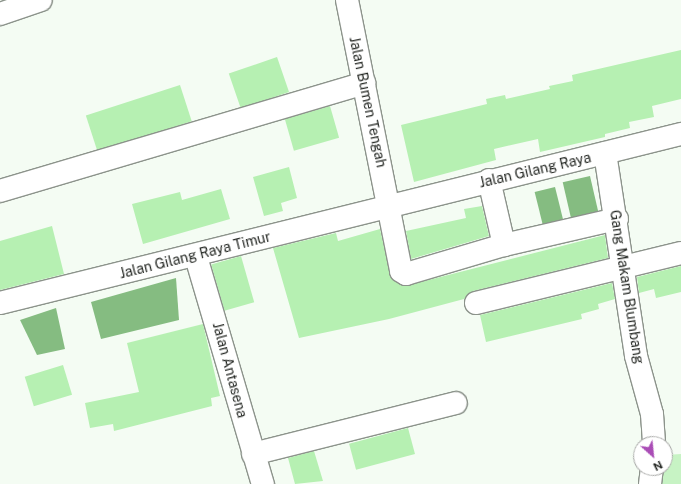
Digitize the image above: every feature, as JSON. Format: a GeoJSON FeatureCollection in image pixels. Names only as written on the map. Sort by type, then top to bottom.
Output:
{"type":"FeatureCollection","features":[{"type":"Feature","properties":{"kind":"street"},"geometry":{"type":"LineString","coordinates":[[0,14],[41,0]]}},
{"type":"Feature","properties":{"kind":"street","name":"Jalan Bumen Tengah"},"geometry":{"type":"LineString","coordinates":[[348,0],[390,205],[399,264],[406,274],[504,245]]}},
{"type":"Feature","properties":{"kind":"street"},"geometry":{"type":"LineString","coordinates":[[0,191],[364,83]]}},
{"type":"Feature","properties":{"kind":"street","name":"Jalan Gilang Raya"},"geometry":{"type":"LineString","coordinates":[[390,205],[681,134]]}},
{"type":"Feature","properties":{"kind":"street","name":"Gang Makam Blumbang"},"geometry":{"type":"LineString","coordinates":[[606,153],[625,265],[636,356],[652,414],[653,436]]}},
{"type":"Feature","properties":{"kind":"street"},"geometry":{"type":"LineString","coordinates":[[489,180],[504,245],[617,219]]}},
{"type":"Feature","properties":{"kind":"street","name":"Jalan Gilang Raya Timur"},"geometry":{"type":"LineString","coordinates":[[0,303],[196,257],[390,205]]}},
{"type":"Feature","properties":{"kind":"street"},"geometry":{"type":"LineString","coordinates":[[476,303],[625,265],[681,253]]}},
{"type":"Feature","properties":{"kind":"street","name":"Jalan Antasena"},"geometry":{"type":"LineString","coordinates":[[196,257],[226,350],[253,454],[263,484]]}},
{"type":"Feature","properties":{"kind":"street"},"geometry":{"type":"LineString","coordinates":[[253,454],[456,403]]}},
{"type":"Feature","properties":{"kind":"shaded area"},"geometry":{"type":"Polygon","coordinates":[[[590,176],[598,212],[571,218],[563,182],[590,176]]]}},
{"type":"Feature","properties":{"kind":"shaded area"},"geometry":{"type":"Polygon","coordinates":[[[555,187],[564,222],[543,227],[535,192],[555,187]]]}},
{"type":"Feature","properties":{"kind":"shaded area"},"geometry":{"type":"Polygon","coordinates":[[[176,278],[179,320],[101,339],[91,302],[176,278]]]}},
{"type":"Feature","properties":{"kind":"shaded area"},"geometry":{"type":"Polygon","coordinates":[[[56,308],[65,349],[37,355],[20,320],[56,308]]]}},
{"type":"Feature","properties":{"kind":"shaded area"},"geometry":{"type":"Polygon","coordinates":[[[681,454],[681,484],[659,484],[661,476],[673,476],[673,455],[681,454]]]}},
{"type":"Feature","properties":{"kind":"building"},"geometry":{"type":"Polygon","coordinates":[[[681,50],[681,99],[652,106],[654,117],[629,122],[630,128],[605,134],[605,137],[540,152],[538,139],[494,149],[496,160],[414,182],[401,125],[487,104],[486,99],[505,95],[506,99],[550,89],[549,86],[573,81],[572,75],[681,50]]]}},
{"type":"Feature","properties":{"kind":"building"},"geometry":{"type":"Polygon","coordinates":[[[277,57],[289,92],[241,109],[229,74],[277,57]]]}},
{"type":"Feature","properties":{"kind":"building"},"geometry":{"type":"Polygon","coordinates":[[[180,85],[192,121],[98,152],[86,116],[180,85]]]}},
{"type":"Feature","properties":{"kind":"building"},"geometry":{"type":"Polygon","coordinates":[[[330,106],[339,138],[294,151],[285,119],[330,106]]]}},
{"type":"Feature","properties":{"kind":"building"},"geometry":{"type":"Polygon","coordinates":[[[289,167],[297,198],[281,203],[283,211],[264,216],[253,177],[289,167]]]}},
{"type":"Feature","properties":{"kind":"building"},"geometry":{"type":"Polygon","coordinates":[[[221,189],[230,219],[143,244],[132,204],[180,192],[182,200],[221,189]]]}},
{"type":"Feature","properties":{"kind":"building"},"geometry":{"type":"Polygon","coordinates":[[[482,206],[489,236],[411,259],[406,231],[466,218],[464,209],[482,206]]]}},
{"type":"Feature","properties":{"kind":"building"},"geometry":{"type":"Polygon","coordinates":[[[52,226],[64,274],[0,290],[0,241],[52,226]]]}},
{"type":"Feature","properties":{"kind":"building"},"geometry":{"type":"Polygon","coordinates":[[[380,229],[391,278],[405,286],[605,235],[608,258],[473,291],[464,299],[389,319],[299,338],[273,248],[336,233],[338,241],[380,229]]]}},
{"type":"Feature","properties":{"kind":"building"},"geometry":{"type":"Polygon","coordinates":[[[241,256],[254,302],[224,311],[211,265],[241,256]]]}},
{"type":"Feature","properties":{"kind":"building"},"geometry":{"type":"Polygon","coordinates":[[[681,266],[681,292],[656,298],[654,289],[639,293],[637,277],[681,266]]]}},
{"type":"Feature","properties":{"kind":"building"},"geometry":{"type":"Polygon","coordinates":[[[612,283],[615,299],[598,304],[599,309],[581,314],[582,319],[486,342],[480,315],[612,283]]]}},
{"type":"Feature","properties":{"kind":"building"},"geometry":{"type":"Polygon","coordinates":[[[203,324],[220,396],[211,398],[212,406],[114,431],[113,424],[90,428],[85,403],[139,392],[127,343],[203,324]]]}},
{"type":"Feature","properties":{"kind":"building"},"geometry":{"type":"Polygon","coordinates":[[[63,365],[72,395],[34,406],[25,377],[63,365]]]}},
{"type":"Feature","properties":{"kind":"building"},"geometry":{"type":"Polygon","coordinates":[[[408,428],[415,454],[356,470],[349,444],[408,428]]]}},
{"type":"Feature","properties":{"kind":"building"},"geometry":{"type":"Polygon","coordinates":[[[314,451],[323,481],[295,484],[288,458],[314,451]]]}}]}
